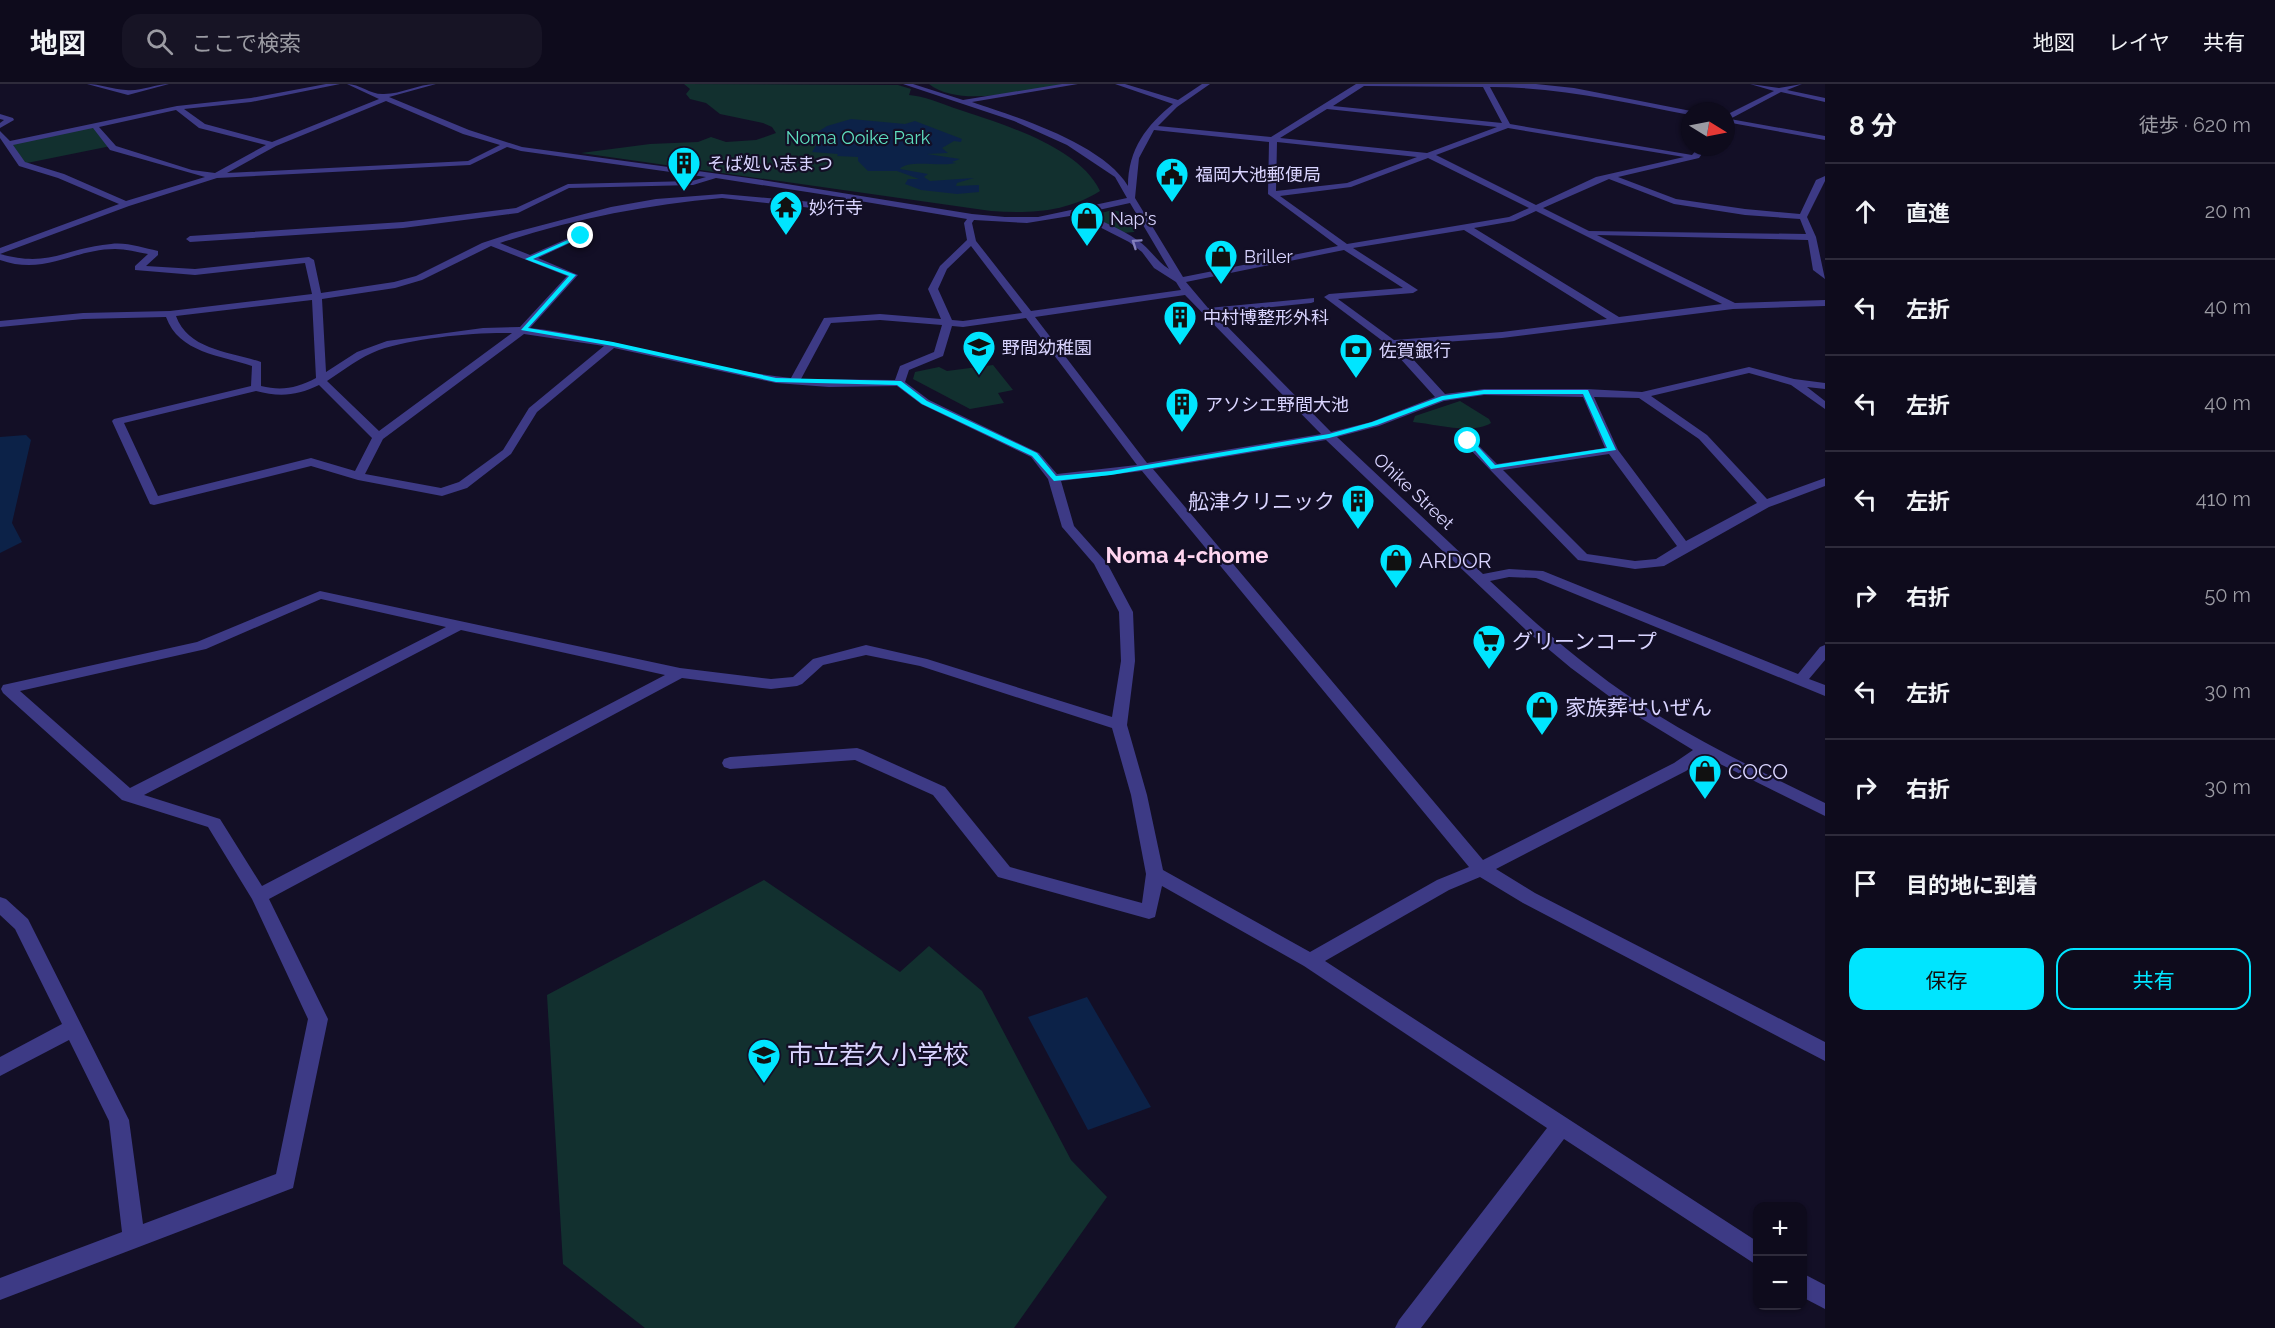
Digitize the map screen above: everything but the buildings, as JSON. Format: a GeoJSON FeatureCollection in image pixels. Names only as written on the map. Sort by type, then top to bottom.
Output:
{"type":"FeatureCollection","features":[{"type":"Feature","properties":{"kind":"street"},"geometry":{"type":"LineString","coordinates":[[90,84],[128,93],[166,84]]}},
{"type":"Feature","properties":{"kind":"street"},"geometry":{"type":"LineString","coordinates":[[8,144],[177,108],[251,100],[337,84]]}},
{"type":"Feature","properties":{"kind":"street"},"geometry":{"type":"LineString","coordinates":[[350,84],[506,146],[716,176],[972,217],[1022,220],[1078,213],[1110,203],[1132,200],[1131,181],[1134,158],[1140,142],[1150,127],[1207,84]]}},
{"type":"Feature","properties":{"kind":"street"},"geometry":{"type":"LineString","coordinates":[[0,251],[126,204],[216,176],[273,144],[383,98],[432,84]]}},
{"type":"Feature","properties":{"kind":"street","name":"Ohike Street"},"geometry":{"type":"LineString","coordinates":[[906,84],[1023,122],[1066,141],[1118,176],[1187,292],[1329,436],[1576,665],[1634,707],[1705,750],[1825,810]]}},
{"type":"Feature","properties":{"kind":"street"},"geometry":{"type":"LineString","coordinates":[[962,102],[1075,84]]}},
{"type":"Feature","properties":{"kind":"street"},"geometry":{"type":"LineString","coordinates":[[1119,84],[1179,103]]}},
{"type":"Feature","properties":{"kind":"street"},"geometry":{"type":"LineString","coordinates":[[1273,139],[1361,84],[1526,85],[1574,90],[1681,111]]}},
{"type":"Feature","properties":{"kind":"street"},"geometry":{"type":"LineString","coordinates":[[1753,84],[1825,100]]}},
{"type":"Feature","properties":{"kind":"street"},"geometry":{"type":"LineString","coordinates":[[1735,114],[1780,90],[1799,84]]}},
{"type":"Feature","properties":{"kind":"street"},"geometry":{"type":"LineString","coordinates":[[1484,85],[1507,126]]}},
{"type":"Feature","properties":{"kind":"street"},"geometry":{"type":"LineString","coordinates":[[361,89],[372,87]]}},
{"type":"Feature","properties":{"kind":"street"},"geometry":{"type":"LineString","coordinates":[[1325,107],[1507,126],[1681,154]]}},
{"type":"Feature","properties":{"kind":"street"},"geometry":{"type":"LineString","coordinates":[[177,108],[202,126],[273,144]]}},
{"type":"Feature","properties":{"kind":"street"},"geometry":{"type":"LineString","coordinates":[[0,116],[10,120],[0,126]]}},
{"type":"Feature","properties":{"kind":"street"},"geometry":{"type":"LineString","coordinates":[[1735,121],[1825,138]]}},
{"type":"Feature","properties":{"kind":"street"},"geometry":{"type":"LineString","coordinates":[[94,125],[112,148],[190,172],[216,176],[470,163],[506,146]]}},
{"type":"Feature","properties":{"kind":"street"},"geometry":{"type":"LineString","coordinates":[[1272,194],[1348,185],[1432,156],[1507,126]]}},
{"type":"Feature","properties":{"kind":"street"},"geometry":{"type":"LineString","coordinates":[[1150,127],[1432,156],[1733,306]]}},
{"type":"Feature","properties":{"kind":"street"},"geometry":{"type":"LineString","coordinates":[[0,133],[22,165],[61,176],[126,204]]}},
{"type":"Feature","properties":{"kind":"street"},"geometry":{"type":"LineString","coordinates":[[1272,194],[1273,139]]}},
{"type":"Feature","properties":{"kind":"street"},"geometry":{"type":"LineString","coordinates":[[0,152],[13,152]]}},
{"type":"Feature","properties":{"kind":"street"},"geometry":{"type":"LineString","coordinates":[[1078,213],[1132,240],[1145,250],[1157,266],[1180,280],[1345,247],[1511,219],[1609,176],[1696,156]]}},
{"type":"Feature","properties":{"kind":"street"},"geometry":{"type":"LineString","coordinates":[[190,238],[403,225],[518,210],[568,186],[693,183],[706,181],[716,176]]}},
{"type":"Feature","properties":{"kind":"street"},"geometry":{"type":"LineString","coordinates":[[1609,176],[1674,201],[1745,212],[1803,217]]}},
{"type":"Feature","properties":{"kind":"street"},"geometry":{"type":"LineString","coordinates":[[1803,217],[1824,179]]}},
{"type":"Feature","properties":{"kind":"street"},"geometry":{"type":"LineString","coordinates":[[1272,194],[1345,247],[1413,290],[1329,297],[1392,343],[1442,398]]}},
{"type":"Feature","properties":{"kind":"street"},"geometry":{"type":"LineString","coordinates":[[0,324],[83,316],[170,314],[395,285],[419,278],[492,243],[611,210],[689,197],[742,197],[812,205],[845,204],[852,197]]}},
{"type":"Feature","properties":{"kind":"street"},"geometry":{"type":"LineString","coordinates":[[972,217],[968,223],[972,242],[1145,468],[1481,869],[1529,898],[1825,1053]]}},
{"type":"Feature","properties":{"kind":"street"},"geometry":{"type":"LineString","coordinates":[[1803,217],[1812,237],[1818,270],[1825,276]]}},
{"type":"Feature","properties":{"kind":"street"},"geometry":{"type":"LineString","coordinates":[[1466,227],[1616,320]]}},
{"type":"Feature","properties":{"kind":"street"},"geometry":{"type":"LineString","coordinates":[[1586,232],[1812,237]]}},
{"type":"Feature","properties":{"kind":"street"},"geometry":{"type":"LineString","coordinates":[[528,259],[581,236]]}},
{"type":"Feature","properties":{"kind":"street"},"geometry":{"type":"LineString","coordinates":[[899,383],[904,368],[939,354],[948,322],[933,289],[938,274],[957,251],[972,242]]}},
{"type":"Feature","properties":{"kind":"street"},"geometry":{"type":"LineString","coordinates":[[358,476],[378,437],[524,329],[573,275],[492,243]]}},
{"type":"Feature","properties":{"kind":"street"},"geometry":{"type":"LineString","coordinates":[[0,258],[8,261],[49,263],[114,246],[156,253],[138,268],[195,272],[309,260],[317,296],[321,381],[378,437]]}},
{"type":"Feature","properties":{"kind":"street"},"geometry":{"type":"LineString","coordinates":[[794,382],[828,320],[880,317],[963,324],[1187,292]]}},
{"type":"Feature","properties":{"kind":"street"},"geometry":{"type":"LineString","coordinates":[[1207,311],[1311,300]]}},
{"type":"Feature","properties":{"kind":"street"},"geometry":{"type":"LineString","coordinates":[[1392,343],[1502,335],[1733,306],[1825,303]]}},
{"type":"Feature","properties":{"kind":"street"},"geometry":{"type":"LineString","coordinates":[[170,314],[174,330],[194,344],[257,364],[256,388]]}},
{"type":"Feature","properties":{"kind":"street"},"geometry":{"type":"LineString","coordinates":[[613,344],[533,410],[507,452],[463,485],[442,492],[358,476],[311,462],[154,501],[117,421],[256,388],[276,393],[300,389],[321,381],[365,352],[382,346],[480,332],[524,329],[613,344],[758,377],[794,382],[899,383],[925,402],[1035,454],[1054,478],[1068,527],[1100,563],[1126,612],[1128,661],[1119,725],[1139,795],[1155,874],[1149,912],[1004,872],[939,791],[857,754],[730,763]]}},
{"type":"Feature","properties":{"kind":"street"},"geometry":{"type":"LineString","coordinates":[[1054,478],[1145,468],[1329,436],[1375,424],[1442,398],[1484,392],[1586,392],[1642,395],[1749,369],[1793,382],[1825,386]]}},
{"type":"Feature","properties":{"kind":"street"},"geometry":{"type":"LineString","coordinates":[[1793,382],[1825,405]]}},
{"type":"Feature","properties":{"kind":"street"},"geometry":{"type":"LineString","coordinates":[[1586,392],[1612,450],[1684,547]]}},
{"type":"Feature","properties":{"kind":"street"},"geometry":{"type":"LineString","coordinates":[[1642,395],[1703,437],[1765,504]]}},
{"type":"Feature","properties":{"kind":"street"},"geometry":{"type":"LineString","coordinates":[[1468,441],[1583,557],[1635,565],[1659,562],[1765,504],[1825,482]]}},
{"type":"Feature","properties":{"kind":"street"},"geometry":{"type":"LineString","coordinates":[[1494,468],[1612,450]]}},
{"type":"Feature","properties":{"kind":"street"},"geometry":{"type":"LineString","coordinates":[[1481,579],[1509,573],[1538,574],[1825,691]]}},
{"type":"Feature","properties":{"kind":"street"},"geometry":{"type":"LineString","coordinates":[[4,685],[201,646],[320,595],[680,673],[771,684],[797,681],[818,662],[866,650],[922,662],[1119,725]]}},
{"type":"Feature","properties":{"kind":"street"},"geometry":{"type":"LineString","coordinates":[[128,796],[460,625]]}},
{"type":"Feature","properties":{"kind":"street"},"geometry":{"type":"LineString","coordinates":[[1800,681],[1825,650]]}},
{"type":"Feature","properties":{"kind":"street"},"geometry":{"type":"LineString","coordinates":[[259,896],[680,673]]}},
{"type":"Feature","properties":{"kind":"street"},"geometry":{"type":"LineString","coordinates":[[0,1289],[285,1181],[318,1019],[259,896],[214,823],[128,796],[4,685]]}},
{"type":"Feature","properties":{"kind":"street"},"geometry":{"type":"LineString","coordinates":[[1310,961],[1443,885],[1481,869],[1680,767],[1705,750]]}},
{"type":"Feature","properties":{"kind":"street"},"geometry":{"type":"LineString","coordinates":[[1155,874],[1310,961],[1560,1128],[1753,1252]]}},
{"type":"Feature","properties":{"kind":"street"},"geometry":{"type":"LineString","coordinates":[[0,904],[22,924],[119,1120],[134,1238]]}},
{"type":"Feature","properties":{"kind":"street"},"geometry":{"type":"LineString","coordinates":[[0,1067],[73,1028]]}},
{"type":"Feature","properties":{"kind":"street"},"geometry":{"type":"LineString","coordinates":[[1407,1328],[1560,1128]]}},
{"type":"Feature","properties":{"kind":"street"},"geometry":{"type":"LineString","coordinates":[[1807,1287],[1825,1298]]}},
{"type":"Feature","properties":{"kind":"green space","name":"Noma Ooike Park"},"geometry":{"type":"Polygon","coordinates":[[[684,84],[898,85],[911,89],[909,95],[932,100],[1036,138],[1075,161],[1090,175],[1100,191],[1074,203],[1047,210],[991,211],[581,153],[650,144],[698,142],[711,137],[726,142],[756,140],[776,133],[772,127],[763,123],[720,114],[706,103],[690,99],[686,94],[690,89],[684,84]]]}},
{"type":"Feature","properties":{"kind":"green space"},"geometry":{"type":"Polygon","coordinates":[[[929,84],[1066,84],[1015,93],[976,96],[942,91],[929,84]]]}},
{"type":"Feature","properties":{"kind":"green space"},"geometry":{"type":"Polygon","coordinates":[[[94,125],[111,146],[22,164],[8,144],[94,125]]]}},
{"type":"Feature","properties":{"kind":"green space"},"geometry":{"type":"Polygon","coordinates":[[[1112,210],[1127,213],[1134,232],[1123,233],[1091,216],[1112,210]]]}},
{"type":"Feature","properties":{"kind":"green space"},"geometry":{"type":"Polygon","coordinates":[[[993,365],[1013,390],[998,393],[1004,403],[970,409],[913,379],[915,372],[939,367],[947,371],[993,365]]]}},
{"type":"Feature","properties":{"kind":"green space"},"geometry":{"type":"Polygon","coordinates":[[[1460,401],[1489,419],[1491,423],[1474,428],[1454,428],[1413,422],[1415,416],[1460,401]]]}},
{"type":"Feature","properties":{"kind":"green space"},"geometry":{"type":"Polygon","coordinates":[[[764,880],[900,972],[929,946],[982,991],[1071,1160],[1107,1197],[1014,1328],[645,1328],[563,1264],[547,995],[764,880]]]}},
{"type":"Feature","properties":{"kind":"water"},"geometry":{"type":"Polygon","coordinates":[[[851,119],[905,124],[915,121],[962,139],[961,142],[954,141],[942,148],[948,153],[927,154],[960,159],[952,162],[956,163],[910,164],[900,169],[928,174],[924,177],[930,181],[974,178],[957,183],[956,186],[979,185],[979,192],[957,194],[921,190],[905,184],[908,179],[919,179],[897,171],[868,171],[858,161],[858,157],[812,152],[818,142],[815,141],[818,137],[813,135],[827,126],[851,119]]]}},
{"type":"Feature","properties":{"kind":"water"},"geometry":{"type":"Polygon","coordinates":[[[26,435],[31,440],[12,523],[22,542],[0,553],[0,437],[26,435]]]}},
{"type":"Feature","properties":{"kind":"water"},"geometry":{"type":"Polygon","coordinates":[[[1087,997],[1151,1107],[1088,1130],[1028,1017],[1087,997]]]}},
{"type":"Feature","properties":{"kind":"place","name":"そば処い志まつ"},"geometry":{"type":"Point","coordinates":[684,192]}},
{"type":"Feature","properties":{"kind":"place","name":"福岡大池郵便局"},"geometry":{"type":"Point","coordinates":[1172,203]}},
{"type":"Feature","properties":{"kind":"place","name":"妙行寺"},"geometry":{"type":"Point","coordinates":[786,236]}},
{"type":"Feature","properties":{"kind":"place","name":"Nap's"},"geometry":{"type":"Point","coordinates":[1087,247]}},
{"type":"Feature","properties":{"kind":"place","name":"Briller"},"geometry":{"type":"Point","coordinates":[1221,285]}},
{"type":"Feature","properties":{"kind":"place","name":"中村博整形外科"},"geometry":{"type":"Point","coordinates":[1180,346]}},
{"type":"Feature","properties":{"kind":"place","name":"野間幼稚園"},"geometry":{"type":"Point","coordinates":[979,376]}},
{"type":"Feature","properties":{"kind":"place","name":"佐賀銀行"},"geometry":{"type":"Point","coordinates":[1356,379]}},
{"type":"Feature","properties":{"kind":"place","name":"アソシエ野間大池"},"geometry":{"type":"Point","coordinates":[1182,433]}},
{"type":"Feature","properties":{"kind":"place","name":"舩津クリニック"},"geometry":{"type":"Point","coordinates":[1358,530]}},
{"type":"Feature","properties":{"kind":"place","name":"ARDOR"},"geometry":{"type":"Point","coordinates":[1396,589]}},
{"type":"Feature","properties":{"kind":"place","name":"グリーンコープ"},"geometry":{"type":"Point","coordinates":[1489,670]}},
{"type":"Feature","properties":{"kind":"place","name":"家族葬せいぜん"},"geometry":{"type":"Point","coordinates":[1542,736]}},
{"type":"Feature","properties":{"kind":"place","name":"COCO"},"geometry":{"type":"Point","coordinates":[1705,800]}},
{"type":"Feature","properties":{"kind":"place","name":"市立若久小学校"},"geometry":{"type":"Point","coordinates":[764,1084]}},
{"type":"Feature","properties":{"kind":"district","name":"Noma 4-chome"},"geometry":{"type":"Point","coordinates":[1187,555]}},
{"type":"Feature","properties":{"kind":"route"},"geometry":{"type":"LineString","coordinates":[[581,236],[528,259],[573,275],[524,329],[613,344],[776,380],[899,383],[925,402],[1035,454],[1054,478],[1111,473],[1329,436],[1375,424],[1442,398],[1484,392],[1586,392],[1612,450],[1494,468],[1468,441]]}}]}
